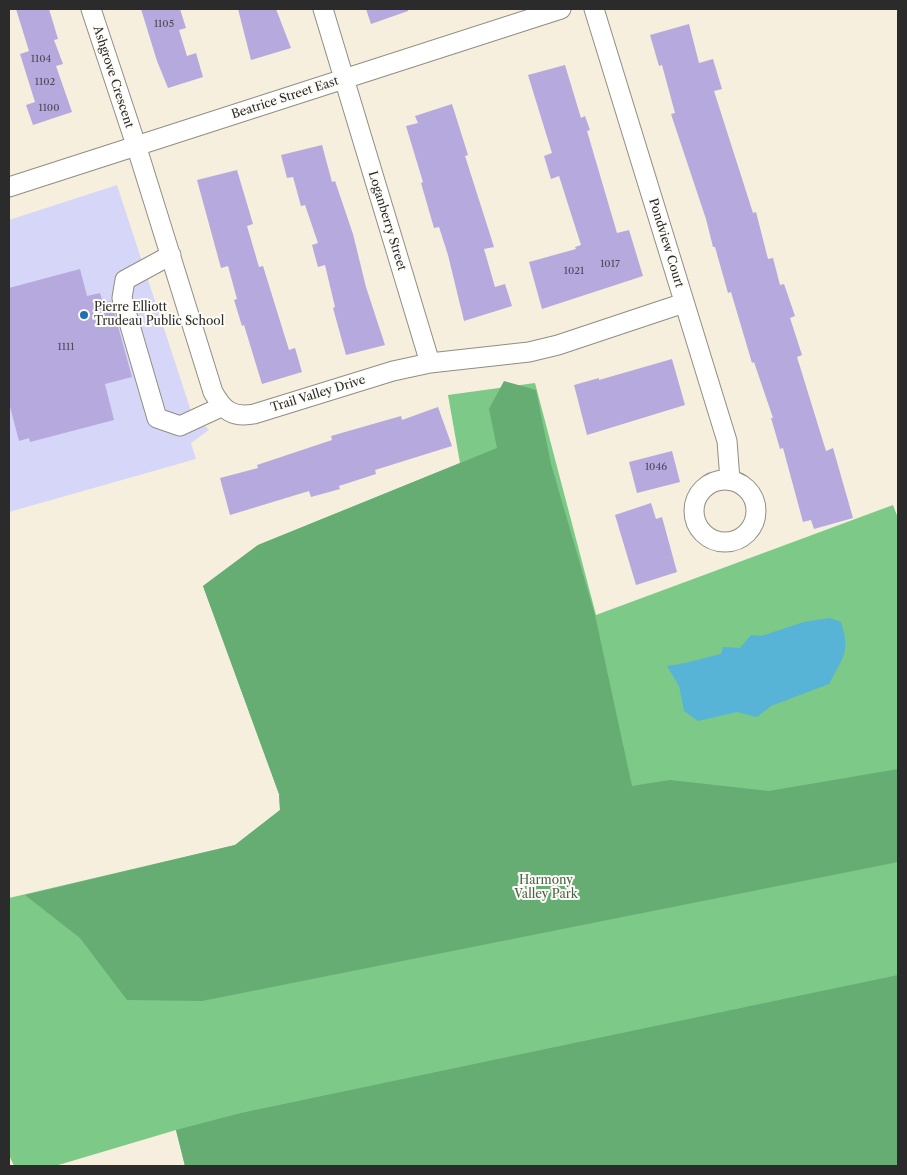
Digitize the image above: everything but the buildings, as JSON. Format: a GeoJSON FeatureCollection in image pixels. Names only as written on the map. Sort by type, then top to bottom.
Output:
{"type":"FeatureCollection","features":[{"type":"Feature","properties":{"kind":"street","name":"Ashgrove Crescent"},"geometry":{"type":"LineString","coordinates":[[91,9],[136,145]]}},
{"type":"Feature","properties":{"kind":"street"},"geometry":{"type":"LineString","coordinates":[[323,9],[345,78]]}},
{"type":"Feature","properties":{"kind":"street","name":"Beatrice Street East"},"geometry":{"type":"LineString","coordinates":[[9,187],[561,9]]}},
{"type":"Feature","properties":{"kind":"street","name":"Pondview Court"},"geometry":{"type":"LineString","coordinates":[[594,9],[727,441],[730,480]]}},
{"type":"Feature","properties":{"kind":"street","name":"Loganberry Street"},"geometry":{"type":"LineString","coordinates":[[345,78],[430,363]]}},
{"type":"Feature","properties":{"kind":"street"},"geometry":{"type":"LineString","coordinates":[[136,145],[171,255],[213,392],[221,406],[180,426],[157,418],[122,298],[125,280],[171,255]]}},
{"type":"Feature","properties":{"kind":"street","name":"Trail Valley Drive"},"geometry":{"type":"LineString","coordinates":[[221,406],[230,414],[243,416],[254,414],[393,371],[430,363],[529,352],[558,345],[684,303]]}},
{"type":"Feature","properties":{"kind":"shaded area","name":"Pierre Elliott Trudeau Public School"},"geometry":{"type":"Polygon","coordinates":[[[117,185],[191,411],[209,430],[191,443],[196,459],[9,512],[9,220],[117,185]]]}},
{"type":"Feature","properties":{"kind":"green space"},"geometry":{"type":"Polygon","coordinates":[[[504,381],[536,390],[551,464],[595,615],[632,786],[670,780],[769,791],[898,769],[898,862],[202,1001],[127,1000],[80,938],[25,895],[235,845],[280,810],[279,794],[203,586],[258,545],[497,448],[489,409],[504,381]]]}},
{"type":"Feature","properties":{"kind":"green space","name":"Harmony Valley Park"},"geometry":{"type":"Polygon","coordinates":[[[535,383],[596,615],[893,505],[898,518],[898,1166],[185,1166],[176,1130],[55,1166],[14,1166],[9,1155],[9,898],[235,845],[280,810],[279,794],[203,586],[258,545],[460,463],[448,395],[535,383]]]}},
{"type":"Feature","properties":{"kind":"green space"},"geometry":{"type":"Polygon","coordinates":[[[898,975],[898,1166],[185,1166],[176,1130],[241,1113],[898,975]]]}},
{"type":"Feature","properties":{"kind":"water"},"geometry":{"type":"Polygon","coordinates":[[[830,618],[841,622],[845,648],[842,660],[829,684],[771,706],[757,717],[737,712],[698,721],[684,711],[679,686],[667,666],[721,654],[723,647],[740,648],[751,635],[761,636],[804,622],[830,618]]]}},
{"type":"Feature","properties":{"kind":"place","name":"Pierre Elliott Trudeau Public School"},"geometry":{"type":"Point","coordinates":[84,315]}}]}
